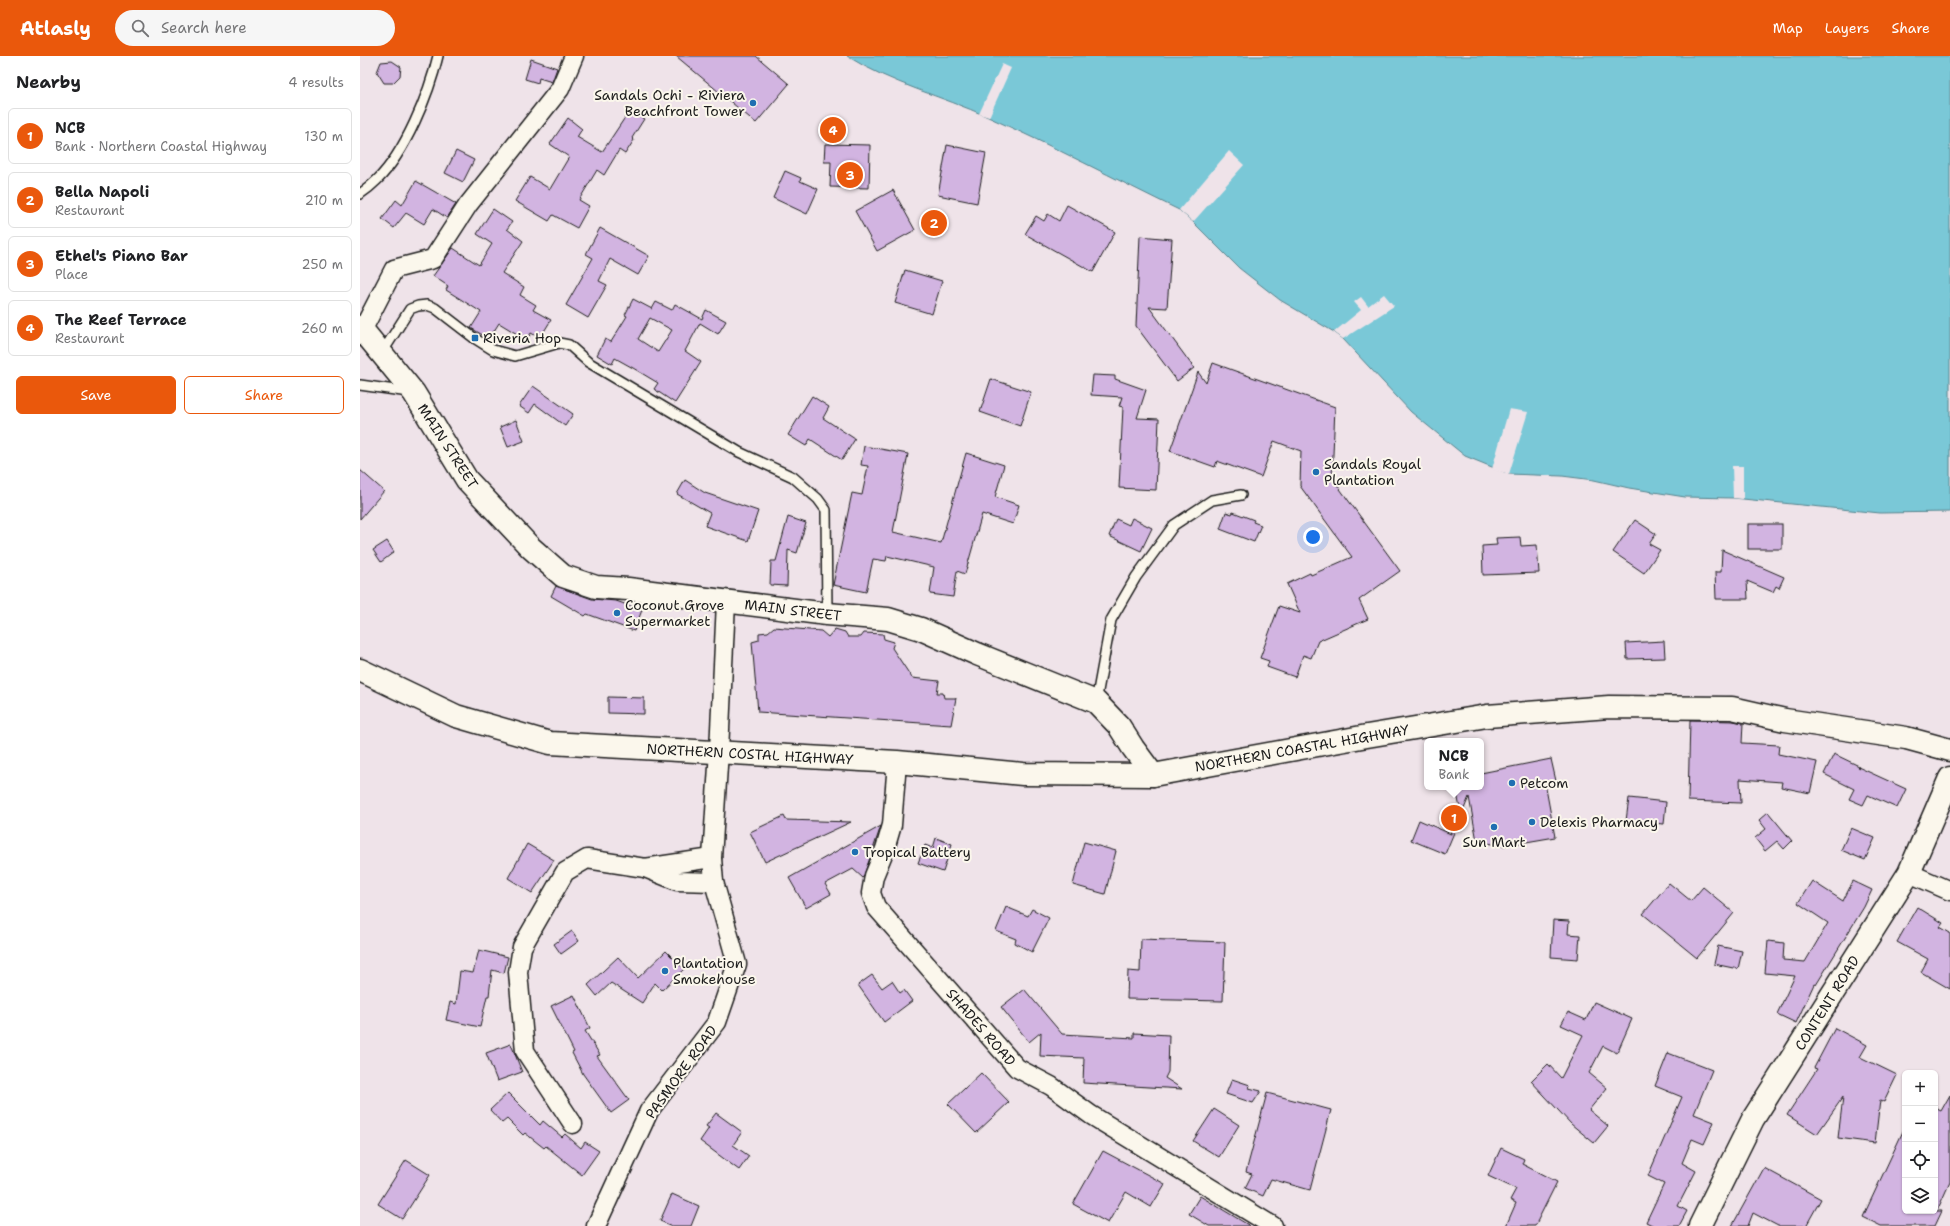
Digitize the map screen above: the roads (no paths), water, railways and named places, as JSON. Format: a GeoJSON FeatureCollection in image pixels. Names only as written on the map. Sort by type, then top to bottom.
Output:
{"type":"FeatureCollection","features":[{"type":"Feature","properties":{"kind":"main road","name":"MAIN STREET"},"geometry":{"type":"LineString","coordinates":[[361,333],[382,353],[414,393],[467,480],[530,547],[563,576],[596,587],[628,589],[827,614],[888,619],[921,629],[977,654],[1096,702],[1119,726],[1133,748],[1154,775]]}},
{"type":"Feature","properties":{"kind":"main road","name":"NORTHERN COSTAL HIGHWAY"},"geometry":{"type":"LineString","coordinates":[[360,670],[456,716],[550,743],[897,762],[1023,774],[1154,775]]}},
{"type":"Feature","properties":{"kind":"main road","name":"NORTHERN COASTAL HIGHWAY"},"geometry":{"type":"LineString","coordinates":[[1154,775],[1367,736],[1488,716],[1608,707],[1732,708],[1785,720],[1906,738],[1950,750]]}},
{"type":"Feature","properties":{"kind":"main road","name":"CONTENT ROAD"},"geometry":{"type":"LineString","coordinates":[[1700,1226],[1753,1119],[1909,873],[1950,778]]}},
{"type":"Feature","properties":{"kind":"street"},"geometry":{"type":"LineString","coordinates":[[361,333],[394,269],[433,259],[468,205],[560,89],[574,56]]}},
{"type":"Feature","properties":{"kind":"street","name":"PASMORE ROAD"},"geometry":{"type":"LineString","coordinates":[[596,1226],[649,1111],[717,1022],[737,964],[714,882],[712,858],[719,752],[726,602]]}},
{"type":"Feature","properties":{"kind":"street","name":"SHADES ROAD"},"geometry":{"type":"LineString","coordinates":[[897,762],[892,825],[885,850],[874,876],[871,893],[876,907],[1017,1068],[1051,1086],[1091,1116],[1273,1226]]}},
{"type":"Feature","properties":{"kind":"street"},"geometry":{"type":"LineString","coordinates":[[645,868],[712,858]]}},
{"type":"Feature","properties":{"kind":"street"},"geometry":{"type":"LineString","coordinates":[[573,1124],[525,1051],[518,972],[522,947],[565,872],[587,859],[645,868],[677,881],[714,882]]}},
{"type":"Feature","properties":{"kind":"street"},"geometry":{"type":"LineString","coordinates":[[1909,873],[1950,891]]}},
{"type":"Feature","properties":{"kind":"lane"},"geometry":{"type":"LineString","coordinates":[[360,194],[377,180],[397,154],[418,115],[434,76],[438,56]]}},
{"type":"Feature","properties":{"kind":"lane"},"geometry":{"type":"LineString","coordinates":[[382,353],[410,309],[427,305],[436,308],[474,338],[493,350],[515,356],[559,343],[569,345],[588,362],[732,448],[793,477],[818,499],[826,510],[827,614]]}},
{"type":"Feature","properties":{"kind":"lane"},"geometry":{"type":"LineString","coordinates":[[360,385],[414,393]]}},
{"type":"Feature","properties":{"kind":"lane"},"geometry":{"type":"LineString","coordinates":[[1096,702],[1111,620],[1136,577],[1174,525],[1212,500],[1241,495]]}},
{"type":"Feature","properties":{"kind":"water"},"geometry":{"type":"Polygon","coordinates":[[[847,56],[1950,56],[1950,512],[1880,513],[1733,498],[1685,497],[1629,488],[1594,480],[1562,476],[1509,474],[1465,456],[1411,412],[1343,339],[1334,332],[1280,300],[1239,268],[1179,210],[1012,128],[971,109],[899,82],[864,66],[847,56]]]}},
{"type":"Feature","properties":{"kind":"place","name":"Sandals Ochi - Riviera Beachfront Tower"},"geometry":{"type":"Point","coordinates":[753,103]}},
{"type":"Feature","properties":{"kind":"place","name":"The Reef Terrace"},"geometry":{"type":"Point","coordinates":[833,130]}},
{"type":"Feature","properties":{"kind":"place","name":"Ethel's Piano Bar"},"geometry":{"type":"Point","coordinates":[850,175]}},
{"type":"Feature","properties":{"kind":"place","name":"Bella Napoli"},"geometry":{"type":"Point","coordinates":[934,223]}},
{"type":"Feature","properties":{"kind":"place","name":"Riveria Hop"},"geometry":{"type":"Point","coordinates":[475,338]}},
{"type":"Feature","properties":{"kind":"place","name":"Sandals Royal Plantation"},"geometry":{"type":"Point","coordinates":[1316,472]}},
{"type":"Feature","properties":{"kind":"place","name":"Coconut Grove Supermarket"},"geometry":{"type":"Point","coordinates":[617,613]}},
{"type":"Feature","properties":{"kind":"place","name":"Petcom"},"geometry":{"type":"Point","coordinates":[1512,783]}},
{"type":"Feature","properties":{"kind":"place","name":"NCB"},"geometry":{"type":"Point","coordinates":[1454,818]}},
{"type":"Feature","properties":{"kind":"place","name":"Delexis Pharmacy"},"geometry":{"type":"Point","coordinates":[1532,822]}},
{"type":"Feature","properties":{"kind":"place","name":"Sun Mart"},"geometry":{"type":"Point","coordinates":[1494,827]}},
{"type":"Feature","properties":{"kind":"place","name":"Tropical Battery"},"geometry":{"type":"Point","coordinates":[855,852]}},
{"type":"Feature","properties":{"kind":"place","name":"Plantation Smokehouse"},"geometry":{"type":"Point","coordinates":[665,971]}}]}
